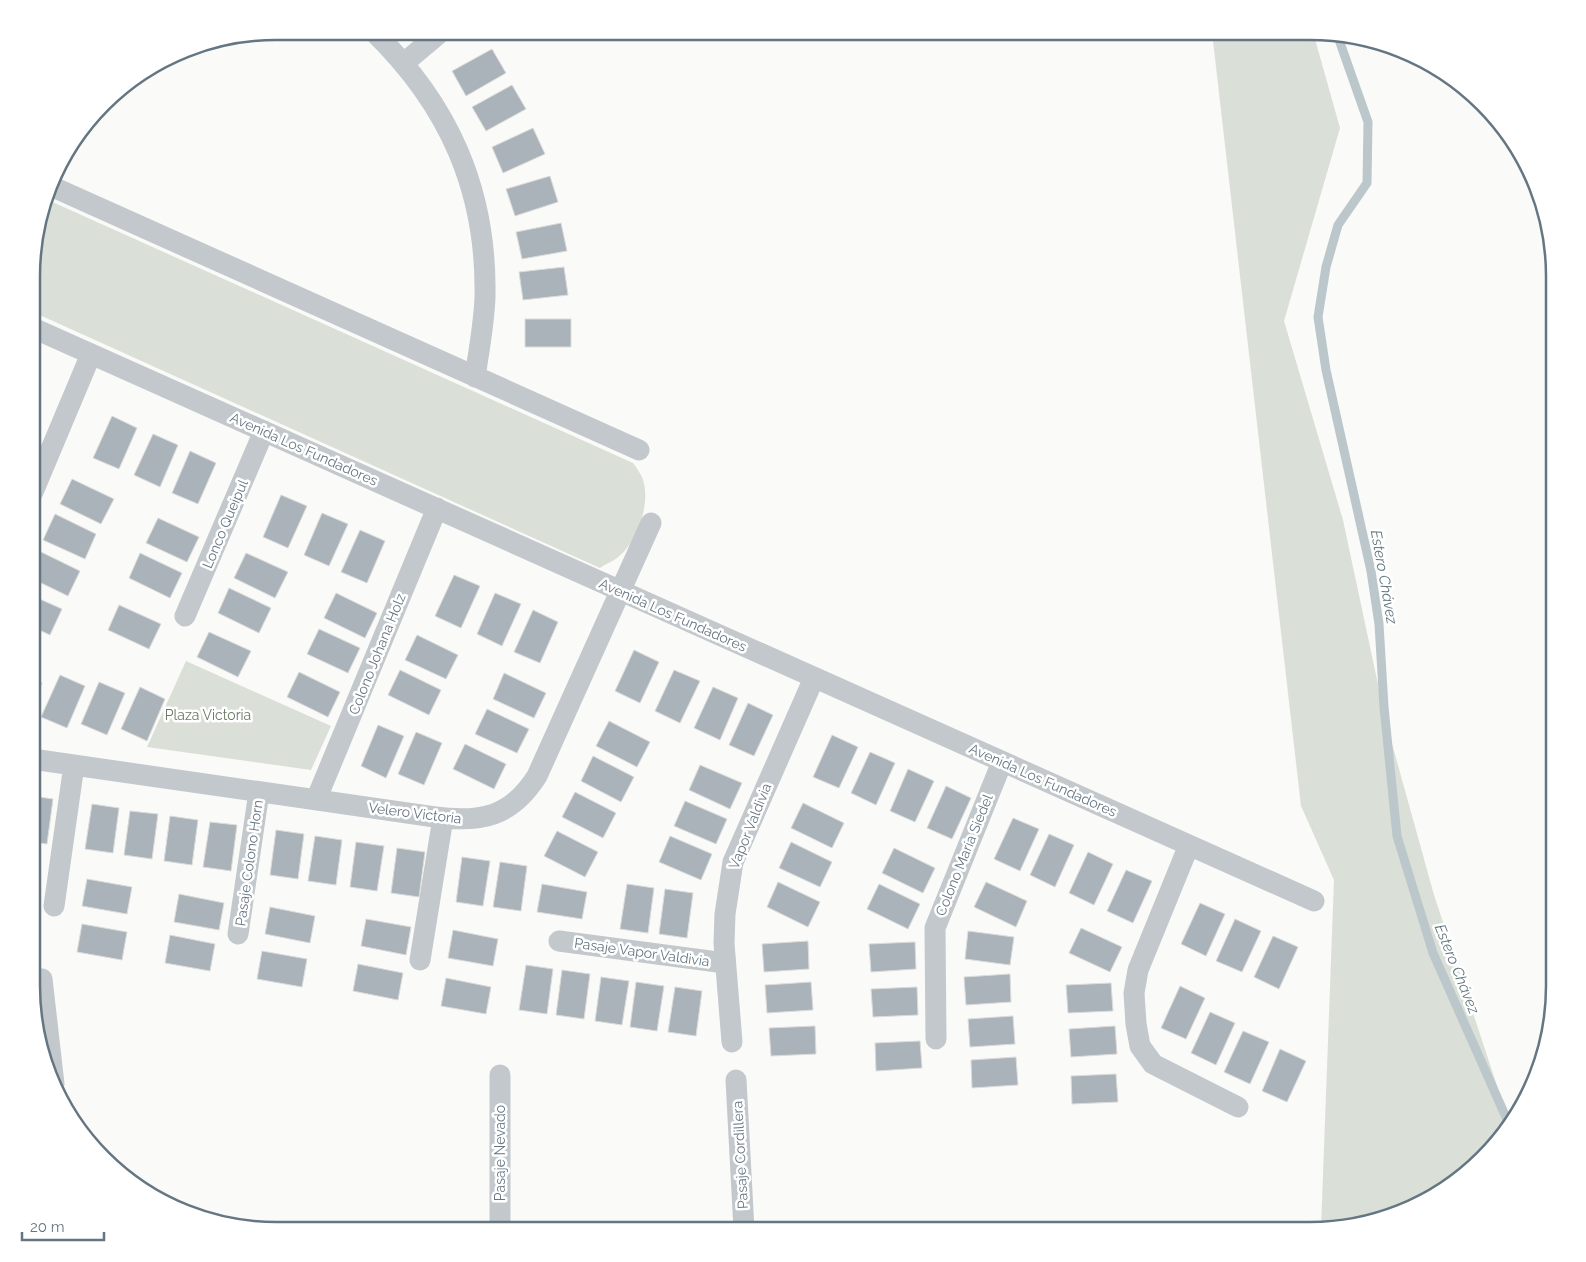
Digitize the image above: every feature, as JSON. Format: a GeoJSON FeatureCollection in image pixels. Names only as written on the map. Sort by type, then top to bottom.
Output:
{"type":"FeatureCollection","features":[{"type":"Feature","properties":{"kind":"street"},"geometry":{"type":"LineString","coordinates":[[382,40],[404,63],[430,99],[462,159],[473,192],[480,226],[485,280],[485,299],[475,377]]}},
{"type":"Feature","properties":{"kind":"street"},"geometry":{"type":"LineString","coordinates":[[404,63],[431,40]]}},
{"type":"Feature","properties":{"kind":"street"},"geometry":{"type":"LineString","coordinates":[[57,189],[639,450]]}},
{"type":"Feature","properties":{"kind":"street","name":"Avenida Los Fundadores"},"geometry":{"type":"LineString","coordinates":[[40,331],[1314,902]]}},
{"type":"Feature","properties":{"kind":"street"},"geometry":{"type":"LineString","coordinates":[[40,475],[91,354]]}},
{"type":"Feature","properties":{"kind":"street","name":"Lonco Queipul"},"geometry":{"type":"LineString","coordinates":[[186,616],[264,431]]}},
{"type":"Feature","properties":{"kind":"street","name":"Colono Johana Holz"},"geometry":{"type":"LineString","coordinates":[[316,800],[437,508]]}},
{"type":"Feature","properties":{"kind":"street","name":"Velero Victoria"},"geometry":{"type":"LineString","coordinates":[[40,760],[443,818],[467,820],[491,817],[520,799],[530,788],[537,776],[651,523]]}},
{"type":"Feature","properties":{"kind":"street","name":"Vapor Valdivia"},"geometry":{"type":"LineString","coordinates":[[732,1042],[725,963],[725,914],[733,862],[814,678]]}},
{"type":"Feature","properties":{"kind":"street","name":"Colono María Siedel"},"geometry":{"type":"LineString","coordinates":[[936,1039],[935,928],[1002,762]]}},
{"type":"Feature","properties":{"kind":"street"},"geometry":{"type":"LineString","coordinates":[[54,906],[74,765]]}},
{"type":"Feature","properties":{"kind":"street","name":"Pasaje Colono Horn"},"geometry":{"type":"LineString","coordinates":[[238,934],[259,792]]}},
{"type":"Feature","properties":{"kind":"street"},"geometry":{"type":"LineString","coordinates":[[420,960],[443,818]]}},
{"type":"Feature","properties":{"kind":"street"},"geometry":{"type":"LineString","coordinates":[[1189,845],[1138,970],[1134,993],[1140,1046],[1153,1064],[1238,1107]]}},
{"type":"Feature","properties":{"kind":"street","name":"Pasaje Vapor Valdivia"},"geometry":{"type":"LineString","coordinates":[[559,941],[725,963]]}},
{"type":"Feature","properties":{"kind":"street"},"geometry":{"type":"LineString","coordinates":[[42,979],[51,1055]]}},
{"type":"Feature","properties":{"kind":"street","name":"Pasaje Nevado"},"geometry":{"type":"LineString","coordinates":[[500,1075],[500,1222]]}},
{"type":"Feature","properties":{"kind":"street","name":"Pasaje Cordillera"},"geometry":{"type":"LineString","coordinates":[[736,1080],[744,1222]]}},
{"type":"Feature","properties":{"kind":"green space"},"geometry":{"type":"Polygon","coordinates":[[[1213,40],[1315,40],[1340,128],[1284,321],[1343,520],[1386,722],[1434,895],[1507,1116],[1477,1153],[1441,1182],[1400,1204],[1371,1214],[1340,1220],[1321,1221],[1334,880],[1301,806],[1213,40]]]}},
{"type":"Feature","properties":{"kind":"green space"},"geometry":{"type":"Polygon","coordinates":[[[52,202],[633,463],[643,480],[645,490],[644,511],[631,543],[617,558],[600,568],[40,315],[42,246],[52,202]]]}},
{"type":"Feature","properties":{"kind":"green space","name":"Plaza Victoria"},"geometry":{"type":"Polygon","coordinates":[[[186,661],[331,726],[311,770],[147,747],[186,661]]]}},
{"type":"Feature","properties":{"kind":"building"},"geometry":{"type":"Polygon","coordinates":[[[492,49],[506,73],[466,96],[452,71],[492,49]]]}},
{"type":"Feature","properties":{"kind":"building"},"geometry":{"type":"Polygon","coordinates":[[[512,85],[526,109],[486,131],[472,107],[512,85]]]}},
{"type":"Feature","properties":{"kind":"building"},"geometry":{"type":"Polygon","coordinates":[[[533,128],[545,154],[503,173],[492,147],[533,128]]]}},
{"type":"Feature","properties":{"kind":"building"},"geometry":{"type":"Polygon","coordinates":[[[550,176],[558,202],[515,216],[506,189],[550,176]]]}},
{"type":"Feature","properties":{"kind":"building"},"geometry":{"type":"Polygon","coordinates":[[[561,223],[567,251],[522,259],[516,232],[561,223]]]}},
{"type":"Feature","properties":{"kind":"building"},"geometry":{"type":"Polygon","coordinates":[[[564,267],[568,295],[523,300],[519,272],[564,267]]]}},
{"type":"Feature","properties":{"kind":"building"},"geometry":{"type":"Polygon","coordinates":[[[525,319],[571,319],[571,347],[525,347],[525,319]]]}},
{"type":"Feature","properties":{"kind":"building"},"geometry":{"type":"Polygon","coordinates":[[[112,416],[137,428],[119,469],[93,458],[112,416]]]}},
{"type":"Feature","properties":{"kind":"building"},"geometry":{"type":"Polygon","coordinates":[[[153,434],[178,445],[160,487],[134,475],[153,434]]]}},
{"type":"Feature","properties":{"kind":"building"},"geometry":{"type":"Polygon","coordinates":[[[190,451],[216,463],[198,504],[172,493],[190,451]]]}},
{"type":"Feature","properties":{"kind":"building"},"geometry":{"type":"Polygon","coordinates":[[[72,479],[114,499],[101,524],[60,504],[72,479]]]}},
{"type":"Feature","properties":{"kind":"building"},"geometry":{"type":"Polygon","coordinates":[[[281,495],[307,506],[288,548],[263,537],[281,495]]]}},
{"type":"Feature","properties":{"kind":"building"},"geometry":{"type":"Polygon","coordinates":[[[322,513],[348,524],[329,566],[304,555],[322,513]]]}},
{"type":"Feature","properties":{"kind":"building"},"geometry":{"type":"Polygon","coordinates":[[[55,514],[96,534],[85,559],[43,540],[55,514]]]}},
{"type":"Feature","properties":{"kind":"building"},"geometry":{"type":"Polygon","coordinates":[[[158,518],[199,537],[187,562],[146,543],[158,518]]]}},
{"type":"Feature","properties":{"kind":"building"},"geometry":{"type":"Polygon","coordinates":[[[360,530],[385,541],[367,583],[341,572],[360,530]]]}},
{"type":"Feature","properties":{"kind":"building"},"geometry":{"type":"Polygon","coordinates":[[[40,551],[80,571],[68,596],[40,582],[40,551]]]}},
{"type":"Feature","properties":{"kind":"building"},"geometry":{"type":"Polygon","coordinates":[[[140,553],[182,573],[170,598],[129,578],[140,553]]]}},
{"type":"Feature","properties":{"kind":"building"},"geometry":{"type":"Polygon","coordinates":[[[246,553],[288,572],[275,598],[234,578],[246,553]]]}},
{"type":"Feature","properties":{"kind":"building"},"geometry":{"type":"Polygon","coordinates":[[[454,575],[480,586],[461,628],[435,616],[454,575]]]}},
{"type":"Feature","properties":{"kind":"building"},"geometry":{"type":"Polygon","coordinates":[[[229,588],[271,608],[259,633],[218,613],[229,588]]]}},
{"type":"Feature","properties":{"kind":"building"},"geometry":{"type":"Polygon","coordinates":[[[336,593],[377,613],[365,638],[324,618],[336,593]]]}},
{"type":"Feature","properties":{"kind":"building"},"geometry":{"type":"Polygon","coordinates":[[[495,593],[521,604],[502,646],[477,634],[495,593]]]}},
{"type":"Feature","properties":{"kind":"building"},"geometry":{"type":"Polygon","coordinates":[[[40,599],[62,609],[50,635],[40,630],[40,599]]]}},
{"type":"Feature","properties":{"kind":"building"},"geometry":{"type":"Polygon","coordinates":[[[119,605],[161,624],[149,649],[108,630],[119,605]]]}},
{"type":"Feature","properties":{"kind":"building"},"geometry":{"type":"Polygon","coordinates":[[[533,610],[558,622],[540,663],[514,652],[533,610]]]}},
{"type":"Feature","properties":{"kind":"building"},"geometry":{"type":"Polygon","coordinates":[[[319,629],[360,648],[348,673],[307,654],[319,629]]]}},
{"type":"Feature","properties":{"kind":"building"},"geometry":{"type":"Polygon","coordinates":[[[209,632],[251,651],[238,677],[197,657],[209,632]]]}},
{"type":"Feature","properties":{"kind":"building"},"geometry":{"type":"Polygon","coordinates":[[[417,635],[458,655],[446,679],[405,660],[417,635]]]}},
{"type":"Feature","properties":{"kind":"building"},"geometry":{"type":"Polygon","coordinates":[[[634,650],[659,662],[640,703],[615,691],[634,650]]]}},
{"type":"Feature","properties":{"kind":"building"},"geometry":{"type":"Polygon","coordinates":[[[400,670],[441,690],[429,715],[388,695],[400,670]]]}},
{"type":"Feature","properties":{"kind":"building"},"geometry":{"type":"Polygon","coordinates":[[[674,670],[700,681],[680,723],[655,711],[674,670]]]}},
{"type":"Feature","properties":{"kind":"building"},"geometry":{"type":"Polygon","coordinates":[[[299,672],[340,692],[328,717],[287,697],[299,672]]]}},
{"type":"Feature","properties":{"kind":"building"},"geometry":{"type":"Polygon","coordinates":[[[504,673],[546,693],[534,718],[493,699],[504,673]]]}},
{"type":"Feature","properties":{"kind":"building"},"geometry":{"type":"Polygon","coordinates":[[[60,675],[85,686],[67,728],[41,717],[60,675]]]}},
{"type":"Feature","properties":{"kind":"building"},"geometry":{"type":"Polygon","coordinates":[[[99,682],[125,693],[107,735],[81,724],[99,682]]]}},
{"type":"Feature","properties":{"kind":"building"},"geometry":{"type":"Polygon","coordinates":[[[140,687],[165,699],[147,741],[121,729],[140,687]]]}},
{"type":"Feature","properties":{"kind":"building"},"geometry":{"type":"Polygon","coordinates":[[[713,687],[738,698],[720,740],[694,728],[713,687]]]}},
{"type":"Feature","properties":{"kind":"building"},"geometry":{"type":"Polygon","coordinates":[[[748,703],[773,715],[754,756],[729,745],[748,703]]]}},
{"type":"Feature","properties":{"kind":"building"},"geometry":{"type":"Polygon","coordinates":[[[487,709],[529,729],[517,753],[475,734],[487,709]]]}},
{"type":"Feature","properties":{"kind":"building"},"geometry":{"type":"Polygon","coordinates":[[[609,721],[650,742],[637,767],[596,746],[609,721]]]}},
{"type":"Feature","properties":{"kind":"building"},"geometry":{"type":"Polygon","coordinates":[[[378,725],[404,736],[386,778],[361,766],[378,725]]]}},
{"type":"Feature","properties":{"kind":"building"},"geometry":{"type":"Polygon","coordinates":[[[416,732],[442,743],[424,785],[398,774],[416,732]]]}},
{"type":"Feature","properties":{"kind":"building"},"geometry":{"type":"Polygon","coordinates":[[[832,735],[858,747],[839,788],[813,777],[832,735]]]}},
{"type":"Feature","properties":{"kind":"building"},"geometry":{"type":"Polygon","coordinates":[[[465,744],[506,764],[494,789],[453,769],[465,744]]]}},
{"type":"Feature","properties":{"kind":"building"},"geometry":{"type":"Polygon","coordinates":[[[870,752],[895,763],[876,805],[851,793],[870,752]]]}},
{"type":"Feature","properties":{"kind":"building"},"geometry":{"type":"Polygon","coordinates":[[[593,756],[634,777],[621,802],[581,781],[593,756]]]}},
{"type":"Feature","properties":{"kind":"building"},"geometry":{"type":"Polygon","coordinates":[[[700,765],[742,783],[730,809],[689,790],[700,765]]]}},
{"type":"Feature","properties":{"kind":"building"},"geometry":{"type":"Polygon","coordinates":[[[908,769],[934,781],[915,822],[890,811],[908,769]]]}},
{"type":"Feature","properties":{"kind":"building"},"geometry":{"type":"Polygon","coordinates":[[[946,786],[971,798],[952,839],[927,828],[946,786]]]}},
{"type":"Feature","properties":{"kind":"building"},"geometry":{"type":"Polygon","coordinates":[[[575,792],[616,813],[603,838],[562,817],[575,792]]]}},
{"type":"Feature","properties":{"kind":"building"},"geometry":{"type":"Polygon","coordinates":[[[40,797],[53,799],[47,844],[40,843],[40,797]]]}},
{"type":"Feature","properties":{"kind":"building"},"geometry":{"type":"Polygon","coordinates":[[[685,801],[727,819],[716,844],[674,826],[685,801]]]}},
{"type":"Feature","properties":{"kind":"building"},"geometry":{"type":"Polygon","coordinates":[[[803,803],[844,823],[832,848],[791,828],[803,803]]]}},
{"type":"Feature","properties":{"kind":"building"},"geometry":{"type":"Polygon","coordinates":[[[92,804],[119,808],[113,853],[85,849],[92,804]]]}},
{"type":"Feature","properties":{"kind":"building"},"geometry":{"type":"Polygon","coordinates":[[[130,811],[158,814],[152,859],[124,855],[130,811]]]}},
{"type":"Feature","properties":{"kind":"building"},"geometry":{"type":"Polygon","coordinates":[[[170,816],[198,820],[192,865],[164,861],[170,816]]]}},
{"type":"Feature","properties":{"kind":"building"},"geometry":{"type":"Polygon","coordinates":[[[1013,818],[1039,829],[1020,871],[994,859],[1013,818]]]}},
{"type":"Feature","properties":{"kind":"building"},"geometry":{"type":"Polygon","coordinates":[[[210,822],[237,825],[231,871],[203,867],[210,822]]]}},
{"type":"Feature","properties":{"kind":"building"},"geometry":{"type":"Polygon","coordinates":[[[276,830],[304,834],[298,879],[270,875],[276,830]]]}},
{"type":"Feature","properties":{"kind":"building"},"geometry":{"type":"Polygon","coordinates":[[[557,831],[598,852],[585,877],[544,856],[557,831]]]}},
{"type":"Feature","properties":{"kind":"building"},"geometry":{"type":"Polygon","coordinates":[[[1049,834],[1074,845],[1055,887],[1030,875],[1049,834]]]}},
{"type":"Feature","properties":{"kind":"building"},"geometry":{"type":"Polygon","coordinates":[[[315,836],[342,840],[336,885],[308,881],[315,836]]]}},
{"type":"Feature","properties":{"kind":"building"},"geometry":{"type":"Polygon","coordinates":[[[670,836],[712,854],[701,880],[659,862],[670,836]]]}},
{"type":"Feature","properties":{"kind":"building"},"geometry":{"type":"Polygon","coordinates":[[[356,842],[384,846],[377,891],[350,887],[356,842]]]}},
{"type":"Feature","properties":{"kind":"building"},"geometry":{"type":"Polygon","coordinates":[[[791,842],[832,862],[820,887],[779,868],[791,842]]]}},
{"type":"Feature","properties":{"kind":"building"},"geometry":{"type":"Polygon","coordinates":[[[397,848],[425,852],[419,897],[391,893],[397,848]]]}},
{"type":"Feature","properties":{"kind":"building"},"geometry":{"type":"Polygon","coordinates":[[[894,848],[935,868],[923,893],[882,873],[894,848]]]}},
{"type":"Feature","properties":{"kind":"building"},"geometry":{"type":"Polygon","coordinates":[[[1088,852],[1113,864],[1094,905],[1069,893],[1088,852]]]}},
{"type":"Feature","properties":{"kind":"building"},"geometry":{"type":"Polygon","coordinates":[[[462,857],[490,861],[483,906],[456,902],[462,857]]]}},
{"type":"Feature","properties":{"kind":"building"},"geometry":{"type":"Polygon","coordinates":[[[500,862],[527,866],[521,911],[493,907],[500,862]]]}},
{"type":"Feature","properties":{"kind":"building"},"geometry":{"type":"Polygon","coordinates":[[[1126,870],[1152,881],[1133,923],[1107,911],[1126,870]]]}},
{"type":"Feature","properties":{"kind":"building"},"geometry":{"type":"Polygon","coordinates":[[[87,879],[132,887],[127,914],[82,906],[87,879]]]}},
{"type":"Feature","properties":{"kind":"building"},"geometry":{"type":"Polygon","coordinates":[[[778,882],[820,902],[808,927],[767,907],[778,882]]]}},
{"type":"Feature","properties":{"kind":"building"},"geometry":{"type":"Polygon","coordinates":[[[986,882],[1027,901],[1016,927],[974,907],[986,882]]]}},
{"type":"Feature","properties":{"kind":"building"},"geometry":{"type":"Polygon","coordinates":[[[542,884],[587,892],[582,919],[537,912],[542,884]]]}},
{"type":"Feature","properties":{"kind":"building"},"geometry":{"type":"Polygon","coordinates":[[[627,884],[654,888],[648,933],[620,929],[627,884]]]}},
{"type":"Feature","properties":{"kind":"building"},"geometry":{"type":"Polygon","coordinates":[[[879,884],[920,904],[908,929],[867,909],[879,884]]]}},
{"type":"Feature","properties":{"kind":"building"},"geometry":{"type":"Polygon","coordinates":[[[665,889],[693,893],[687,938],[659,934],[665,889]]]}},
{"type":"Feature","properties":{"kind":"building"},"geometry":{"type":"Polygon","coordinates":[[[179,894],[224,903],[219,930],[174,922],[179,894]]]}},
{"type":"Feature","properties":{"kind":"building"},"geometry":{"type":"Polygon","coordinates":[[[1200,903],[1225,914],[1206,956],[1181,944],[1200,903]]]}},
{"type":"Feature","properties":{"kind":"building"},"geometry":{"type":"Polygon","coordinates":[[[270,907],[315,916],[310,943],[265,934],[270,907]]]}},
{"type":"Feature","properties":{"kind":"building"},"geometry":{"type":"Polygon","coordinates":[[[366,919],[411,927],[406,955],[361,946],[366,919]]]}},
{"type":"Feature","properties":{"kind":"building"},"geometry":{"type":"Polygon","coordinates":[[[1235,919],[1261,931],[1242,972],[1216,961],[1235,919]]]}},
{"type":"Feature","properties":{"kind":"building"},"geometry":{"type":"Polygon","coordinates":[[[82,924],[127,932],[122,960],[77,952],[82,924]]]}},
{"type":"Feature","properties":{"kind":"building"},"geometry":{"type":"Polygon","coordinates":[[[1081,928],[1122,947],[1110,972],[1069,953],[1081,928]]]}},
{"type":"Feature","properties":{"kind":"building"},"geometry":{"type":"Polygon","coordinates":[[[453,930],[498,939],[493,966],[448,958],[453,930]]]}},
{"type":"Feature","properties":{"kind":"building"},"geometry":{"type":"Polygon","coordinates":[[[968,931],[1014,937],[1010,965],[965,959],[968,931]]]}},
{"type":"Feature","properties":{"kind":"building"},"geometry":{"type":"Polygon","coordinates":[[[170,935],[215,944],[210,971],[165,963],[170,935]]]}},
{"type":"Feature","properties":{"kind":"building"},"geometry":{"type":"Polygon","coordinates":[[[1273,936],[1298,947],[1279,989],[1254,977],[1273,936]]]}},
{"type":"Feature","properties":{"kind":"building"},"geometry":{"type":"Polygon","coordinates":[[[808,941],[809,969],[764,972],[762,944],[808,941]]]}},
{"type":"Feature","properties":{"kind":"building"},"geometry":{"type":"Polygon","coordinates":[[[915,942],[916,969],[871,972],[869,944],[915,942]]]}},
{"type":"Feature","properties":{"kind":"building"},"geometry":{"type":"Polygon","coordinates":[[[262,951],[307,959],[302,987],[257,979],[262,951]]]}},
{"type":"Feature","properties":{"kind":"building"},"geometry":{"type":"Polygon","coordinates":[[[358,964],[403,973],[398,1000],[353,991],[358,964]]]}},
{"type":"Feature","properties":{"kind":"building"},"geometry":{"type":"Polygon","coordinates":[[[526,965],[553,969],[547,1014],[519,1010],[526,965]]]}},
{"type":"Feature","properties":{"kind":"building"},"geometry":{"type":"Polygon","coordinates":[[[562,970],[590,974],[584,1019],[556,1015],[562,970]]]}},
{"type":"Feature","properties":{"kind":"building"},"geometry":{"type":"Polygon","coordinates":[[[1010,974],[1011,1002],[966,1005],[964,977],[1010,974]]]}},
{"type":"Feature","properties":{"kind":"building"},"geometry":{"type":"Polygon","coordinates":[[[601,977],[629,981],[622,1025],[595,1021],[601,977]]]}},
{"type":"Feature","properties":{"kind":"building"},"geometry":{"type":"Polygon","coordinates":[[[446,978],[491,987],[486,1014],[441,1006],[446,978]]]}},
{"type":"Feature","properties":{"kind":"building"},"geometry":{"type":"Polygon","coordinates":[[[636,982],[664,986],[657,1031],[630,1027],[636,982]]]}},
{"type":"Feature","properties":{"kind":"building"},"geometry":{"type":"Polygon","coordinates":[[[811,982],[813,1010],[767,1013],[765,985],[811,982]]]}},
{"type":"Feature","properties":{"kind":"building"},"geometry":{"type":"Polygon","coordinates":[[[1111,983],[1113,1011],[1068,1013],[1066,985],[1111,983]]]}},
{"type":"Feature","properties":{"kind":"building"},"geometry":{"type":"Polygon","coordinates":[[[1180,986],[1205,998],[1186,1039],[1161,1028],[1180,986]]]}},
{"type":"Feature","properties":{"kind":"building"},"geometry":{"type":"Polygon","coordinates":[[[675,987],[702,991],[696,1036],[668,1032],[675,987]]]}},
{"type":"Feature","properties":{"kind":"building"},"geometry":{"type":"Polygon","coordinates":[[[917,987],[918,1015],[873,1017],[871,989],[917,987]]]}},
{"type":"Feature","properties":{"kind":"building"},"geometry":{"type":"Polygon","coordinates":[[[1210,1012],[1235,1023],[1216,1065],[1191,1053],[1210,1012]]]}},
{"type":"Feature","properties":{"kind":"building"},"geometry":{"type":"Polygon","coordinates":[[[1013,1016],[1015,1044],[970,1047],[968,1019],[1013,1016]]]}},
{"type":"Feature","properties":{"kind":"building"},"geometry":{"type":"Polygon","coordinates":[[[815,1026],[816,1054],[771,1056],[769,1028],[815,1026]]]}},
{"type":"Feature","properties":{"kind":"building"},"geometry":{"type":"Polygon","coordinates":[[[1115,1026],[1117,1054],[1071,1057],[1069,1029],[1115,1026]]]}},
{"type":"Feature","properties":{"kind":"building"},"geometry":{"type":"Polygon","coordinates":[[[1243,1031],[1269,1042],[1250,1084],[1224,1072],[1243,1031]]]}},
{"type":"Feature","properties":{"kind":"building"},"geometry":{"type":"Polygon","coordinates":[[[920,1041],[922,1068],[876,1071],[875,1043],[920,1041]]]}},
{"type":"Feature","properties":{"kind":"building"},"geometry":{"type":"Polygon","coordinates":[[[1280,1049],[1306,1061],[1287,1102],[1262,1091],[1280,1049]]]}},
{"type":"Feature","properties":{"kind":"building"},"geometry":{"type":"Polygon","coordinates":[[[1016,1057],[1018,1085],[972,1088],[971,1060],[1016,1057]]]}},
{"type":"Feature","properties":{"kind":"building"},"geometry":{"type":"Polygon","coordinates":[[[1116,1074],[1118,1102],[1072,1104],[1071,1076],[1116,1074]]]}},
{"type":"Feature","properties":{"kind":"waterway","name":"Estero Chávez"},"geometry":{"type":"LineString","coordinates":[[1340,42],[1368,122],[1367,183],[1338,225],[1326,267],[1318,317],[1326,370],[1371,571],[1379,624],[1384,707],[1397,836],[1433,953],[1506,1117]]}}]}
